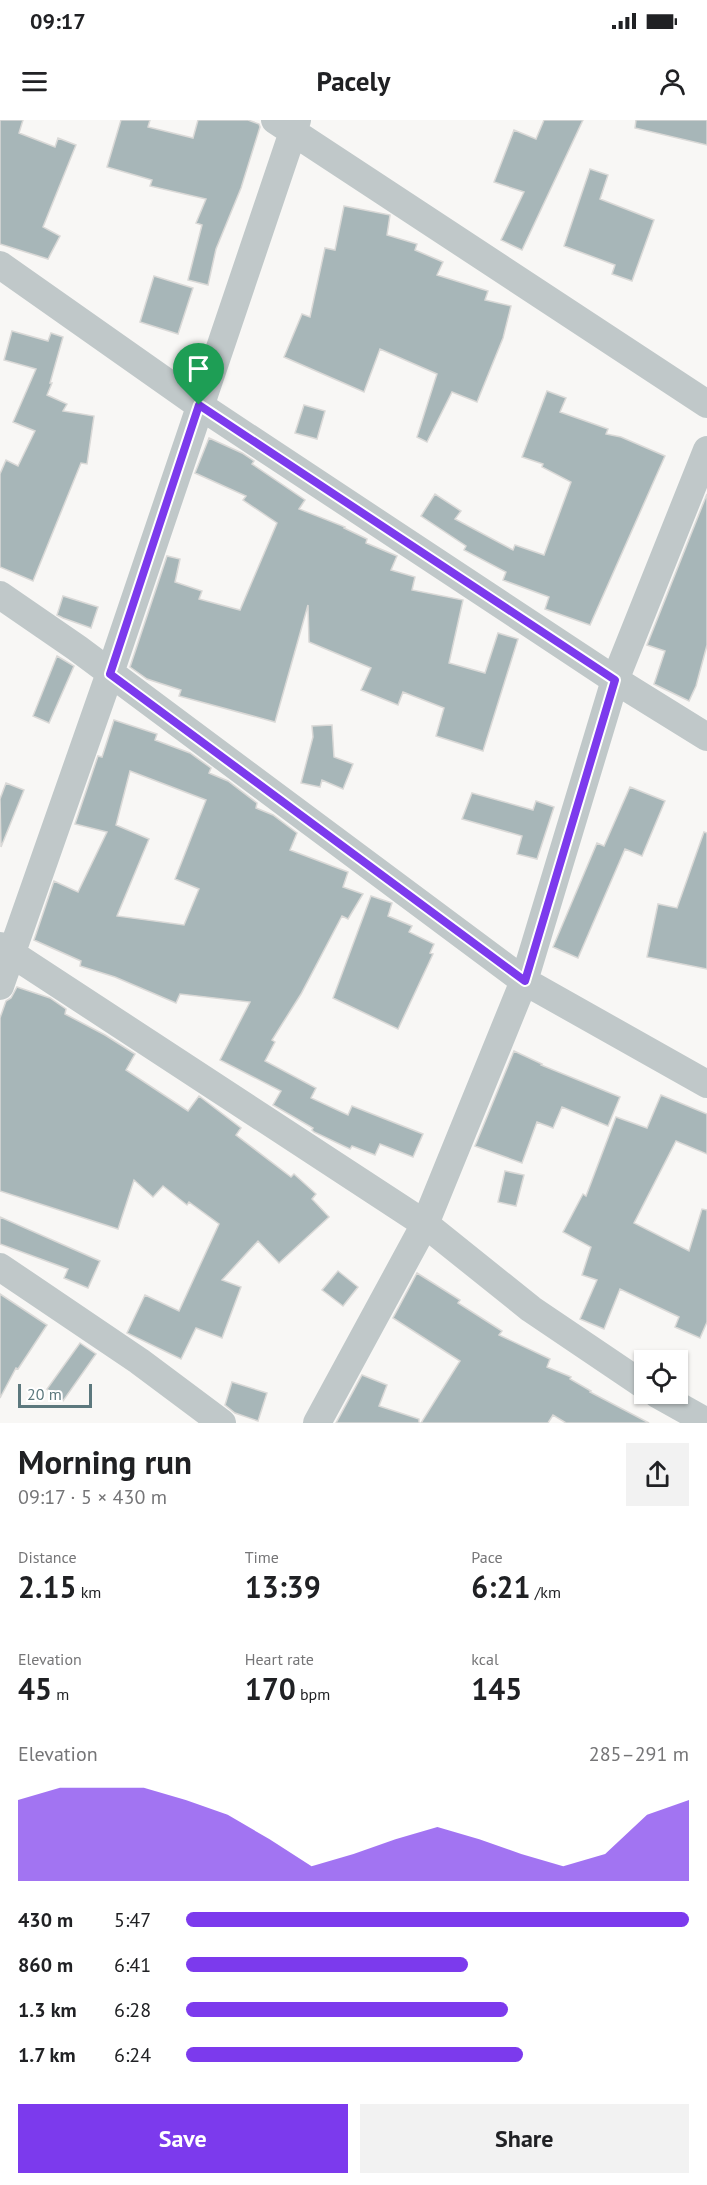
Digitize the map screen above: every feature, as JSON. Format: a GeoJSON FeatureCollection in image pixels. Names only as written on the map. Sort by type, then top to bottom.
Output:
{"type":"FeatureCollection","features":[{"type":"Feature","properties":{"kind":"street"},"geometry":{"type":"LineString","coordinates":[[0,986],[6,950],[110,674],[199,405],[288,124],[707,404]]}},
{"type":"Feature","properties":{"kind":"street"},"geometry":{"type":"LineString","coordinates":[[0,265],[199,405],[615,680],[707,737]]}},
{"type":"Feature","properties":{"kind":"street"},"geometry":{"type":"LineString","coordinates":[[317,1423],[425,1224],[525,981],[615,680],[707,450]]}},
{"type":"Feature","properties":{"kind":"street"},"geometry":{"type":"LineString","coordinates":[[0,595],[525,981],[707,1084]]}},
{"type":"Feature","properties":{"kind":"street"},"geometry":{"type":"LineString","coordinates":[[6,950],[425,1224],[531,1309],[634,1379]]}},
{"type":"Feature","properties":{"kind":"street"},"geometry":{"type":"LineString","coordinates":[[0,1267],[139,1361],[222,1423]]}},
{"type":"Feature","properties":{"kind":"street"},"geometry":{"type":"LineString","coordinates":[[675,1404],[707,1422]]}},
{"type":"Feature","properties":{"kind":"building"},"geometry":{"type":"Polygon","coordinates":[[[0,120],[23,120],[19,133],[55,147],[58,138],[76,145],[43,227],[60,236],[48,259],[0,244],[0,120]]]}},
{"type":"Feature","properties":{"kind":"building"},"geometry":{"type":"Polygon","coordinates":[[[121,120],[150,120],[148,127],[193,138],[198,120],[248,120],[259,124],[241,188],[216,249],[208,285],[188,280],[202,225],[196,223],[206,199],[150,186],[152,180],[107,167],[121,120]]]}},
{"type":"Feature","properties":{"kind":"building"},"geometry":{"type":"Polygon","coordinates":[[[544,120],[583,120],[522,250],[501,240],[524,192],[494,182],[514,130],[536,139],[544,120]]]}},
{"type":"Feature","properties":{"kind":"building"},"geometry":{"type":"Polygon","coordinates":[[[636,120],[707,120],[707,145],[635,128],[636,120]]]}},
{"type":"Feature","properties":{"kind":"building"},"geometry":{"type":"Polygon","coordinates":[[[590,169],[608,175],[600,199],[654,220],[632,281],[612,274],[615,265],[564,246],[590,169]]]}},
{"type":"Feature","properties":{"kind":"building"},"geometry":{"type":"Polygon","coordinates":[[[344,206],[390,215],[387,235],[417,244],[415,250],[443,262],[437,275],[488,291],[485,300],[511,306],[503,338],[477,402],[452,392],[427,442],[417,437],[437,374],[380,349],[364,392],[284,357],[302,314],[310,317],[325,248],[335,250],[344,206]]]}},
{"type":"Feature","properties":{"kind":"building"},"geometry":{"type":"Polygon","coordinates":[[[154,276],[193,288],[178,334],[140,322],[154,276]]]}},
{"type":"Feature","properties":{"kind":"building"},"geometry":{"type":"Polygon","coordinates":[[[12,331],[48,341],[51,333],[63,337],[47,395],[67,404],[63,411],[94,416],[87,464],[81,463],[33,581],[0,567],[0,474],[6,460],[18,466],[35,431],[13,422],[36,369],[4,360],[12,331]]]}},
{"type":"Feature","properties":{"kind":"building"},"geometry":{"type":"Polygon","coordinates":[[[547,391],[566,398],[560,412],[608,429],[606,434],[621,437],[665,456],[590,625],[545,609],[549,597],[503,580],[506,572],[464,550],[466,546],[421,516],[435,494],[461,511],[455,519],[513,550],[515,545],[544,555],[571,482],[542,467],[543,464],[522,457],[547,391]]]}},
{"type":"Feature","properties":{"kind":"building"},"geometry":{"type":"Polygon","coordinates":[[[304,405],[325,411],[317,439],[295,433],[304,405]]]}},
{"type":"Feature","properties":{"kind":"building"},"geometry":{"type":"Polygon","coordinates":[[[209,438],[242,453],[254,461],[252,464],[305,500],[299,509],[345,527],[367,539],[366,543],[397,556],[391,570],[415,577],[412,590],[463,600],[449,663],[485,673],[498,633],[518,639],[483,751],[436,736],[444,708],[403,692],[398,705],[361,690],[371,668],[309,642],[308,605],[275,722],[179,696],[181,690],[147,679],[130,667],[167,556],[180,559],[175,582],[202,591],[199,599],[240,610],[277,523],[243,500],[246,496],[195,473],[209,438]]]}},
{"type":"Feature","properties":{"kind":"building"},"geometry":{"type":"Polygon","coordinates":[[[707,494],[707,645],[696,686],[689,701],[654,684],[665,651],[647,645],[707,494]]]}},
{"type":"Feature","properties":{"kind":"building"},"geometry":{"type":"Polygon","coordinates":[[[63,596],[98,607],[91,628],[57,615],[63,596]]]}},
{"type":"Feature","properties":{"kind":"building"},"geometry":{"type":"Polygon","coordinates":[[[57,656],[74,666],[49,723],[33,716],[57,656]]]}},
{"type":"Feature","properties":{"kind":"building"},"geometry":{"type":"Polygon","coordinates":[[[114,720],[157,734],[155,740],[190,753],[211,768],[209,773],[228,781],[257,803],[256,808],[273,815],[297,833],[290,850],[348,872],[343,887],[363,894],[348,919],[342,916],[301,994],[272,1040],[275,1042],[265,1061],[316,1088],[311,1098],[348,1115],[352,1106],[423,1134],[413,1157],[380,1144],[375,1155],[352,1146],[350,1149],[314,1132],[313,1128],[273,1105],[281,1091],[220,1060],[250,1002],[180,994],[176,1003],[115,977],[80,966],[81,961],[34,940],[54,881],[78,892],[107,832],[75,824],[98,756],[102,757],[114,720]],[[130,771],[116,825],[149,839],[117,916],[184,925],[199,889],[175,879],[206,800],[130,771]]]}},
{"type":"Feature","properties":{"kind":"building"},"geometry":{"type":"Polygon","coordinates":[[[332,725],[334,757],[353,764],[343,789],[322,780],[320,787],[301,783],[313,737],[312,726],[332,725]]]}},
{"type":"Feature","properties":{"kind":"building"},"geometry":{"type":"Polygon","coordinates":[[[6,783],[24,790],[1,847],[0,799],[6,783]]]}},
{"type":"Feature","properties":{"kind":"building"},"geometry":{"type":"Polygon","coordinates":[[[630,787],[665,801],[642,856],[625,849],[578,958],[553,947],[597,843],[604,846],[630,787]]]}},
{"type":"Feature","properties":{"kind":"building"},"geometry":{"type":"Polygon","coordinates":[[[472,793],[533,810],[536,801],[554,807],[537,859],[517,854],[522,836],[462,819],[472,793]]]}},
{"type":"Feature","properties":{"kind":"building"},"geometry":{"type":"Polygon","coordinates":[[[704,832],[707,833],[707,969],[647,957],[658,904],[677,908],[704,832]]]}},
{"type":"Feature","properties":{"kind":"building"},"geometry":{"type":"Polygon","coordinates":[[[371,896],[392,903],[388,916],[412,926],[409,932],[434,944],[430,953],[433,954],[398,1029],[333,998],[371,896]]]}},
{"type":"Feature","properties":{"kind":"building"},"geometry":{"type":"Polygon","coordinates":[[[17,987],[50,998],[66,1009],[65,1014],[135,1054],[126,1070],[188,1111],[199,1096],[241,1128],[236,1135],[291,1177],[294,1174],[316,1194],[312,1199],[329,1217],[279,1263],[258,1241],[222,1280],[241,1287],[222,1338],[196,1328],[181,1359],[127,1333],[145,1295],[179,1311],[219,1224],[189,1202],[187,1205],[163,1186],[153,1197],[134,1180],[118,1229],[0,1191],[0,1018],[6,1001],[11,998],[17,987]]]}},
{"type":"Feature","properties":{"kind":"building"},"geometry":{"type":"Polygon","coordinates":[[[514,1051],[541,1065],[620,1097],[608,1126],[562,1107],[553,1128],[537,1122],[522,1163],[475,1146],[514,1051]]]}},
{"type":"Feature","properties":{"kind":"building"},"geometry":{"type":"Polygon","coordinates":[[[661,1095],[707,1114],[707,1154],[676,1141],[634,1223],[689,1251],[702,1209],[707,1210],[707,1322],[700,1338],[675,1327],[679,1317],[620,1289],[604,1329],[580,1319],[597,1280],[582,1275],[591,1247],[563,1232],[583,1194],[586,1196],[616,1117],[647,1128],[661,1095]]]}},
{"type":"Feature","properties":{"kind":"building"},"geometry":{"type":"Polygon","coordinates":[[[505,1171],[524,1175],[516,1206],[498,1202],[505,1171]]]}},
{"type":"Feature","properties":{"kind":"building"},"geometry":{"type":"Polygon","coordinates":[[[0,1217],[100,1261],[88,1288],[64,1278],[68,1269],[0,1244],[0,1217]]]}},
{"type":"Feature","properties":{"kind":"building"},"geometry":{"type":"Polygon","coordinates":[[[338,1271],[358,1287],[343,1306],[322,1290],[338,1271]]]}},
{"type":"Feature","properties":{"kind":"building"},"geometry":{"type":"Polygon","coordinates":[[[417,1273],[460,1300],[458,1303],[502,1331],[499,1335],[550,1359],[547,1367],[571,1377],[570,1379],[590,1392],[649,1423],[566,1423],[553,1415],[548,1423],[421,1423],[460,1361],[393,1318],[417,1273]]]}},
{"type":"Feature","properties":{"kind":"building"},"geometry":{"type":"Polygon","coordinates":[[[0,1294],[47,1325],[18,1369],[16,1368],[0,1398],[0,1294]]]}},
{"type":"Feature","properties":{"kind":"building"},"geometry":{"type":"Polygon","coordinates":[[[80,1343],[96,1354],[63,1401],[47,1389],[80,1343]]]}},
{"type":"Feature","properties":{"kind":"building"},"geometry":{"type":"Polygon","coordinates":[[[362,1375],[387,1385],[379,1406],[419,1419],[419,1423],[336,1423],[362,1375]]]}},
{"type":"Feature","properties":{"kind":"building"},"geometry":{"type":"Polygon","coordinates":[[[232,1382],[267,1393],[258,1421],[235,1413],[225,1405],[232,1382]]]}},
{"type":"Feature","properties":{"kind":"route"},"geometry":{"type":"LineString","coordinates":[[199,405],[615,680],[525,981],[110,674],[199,405]]}}]}
